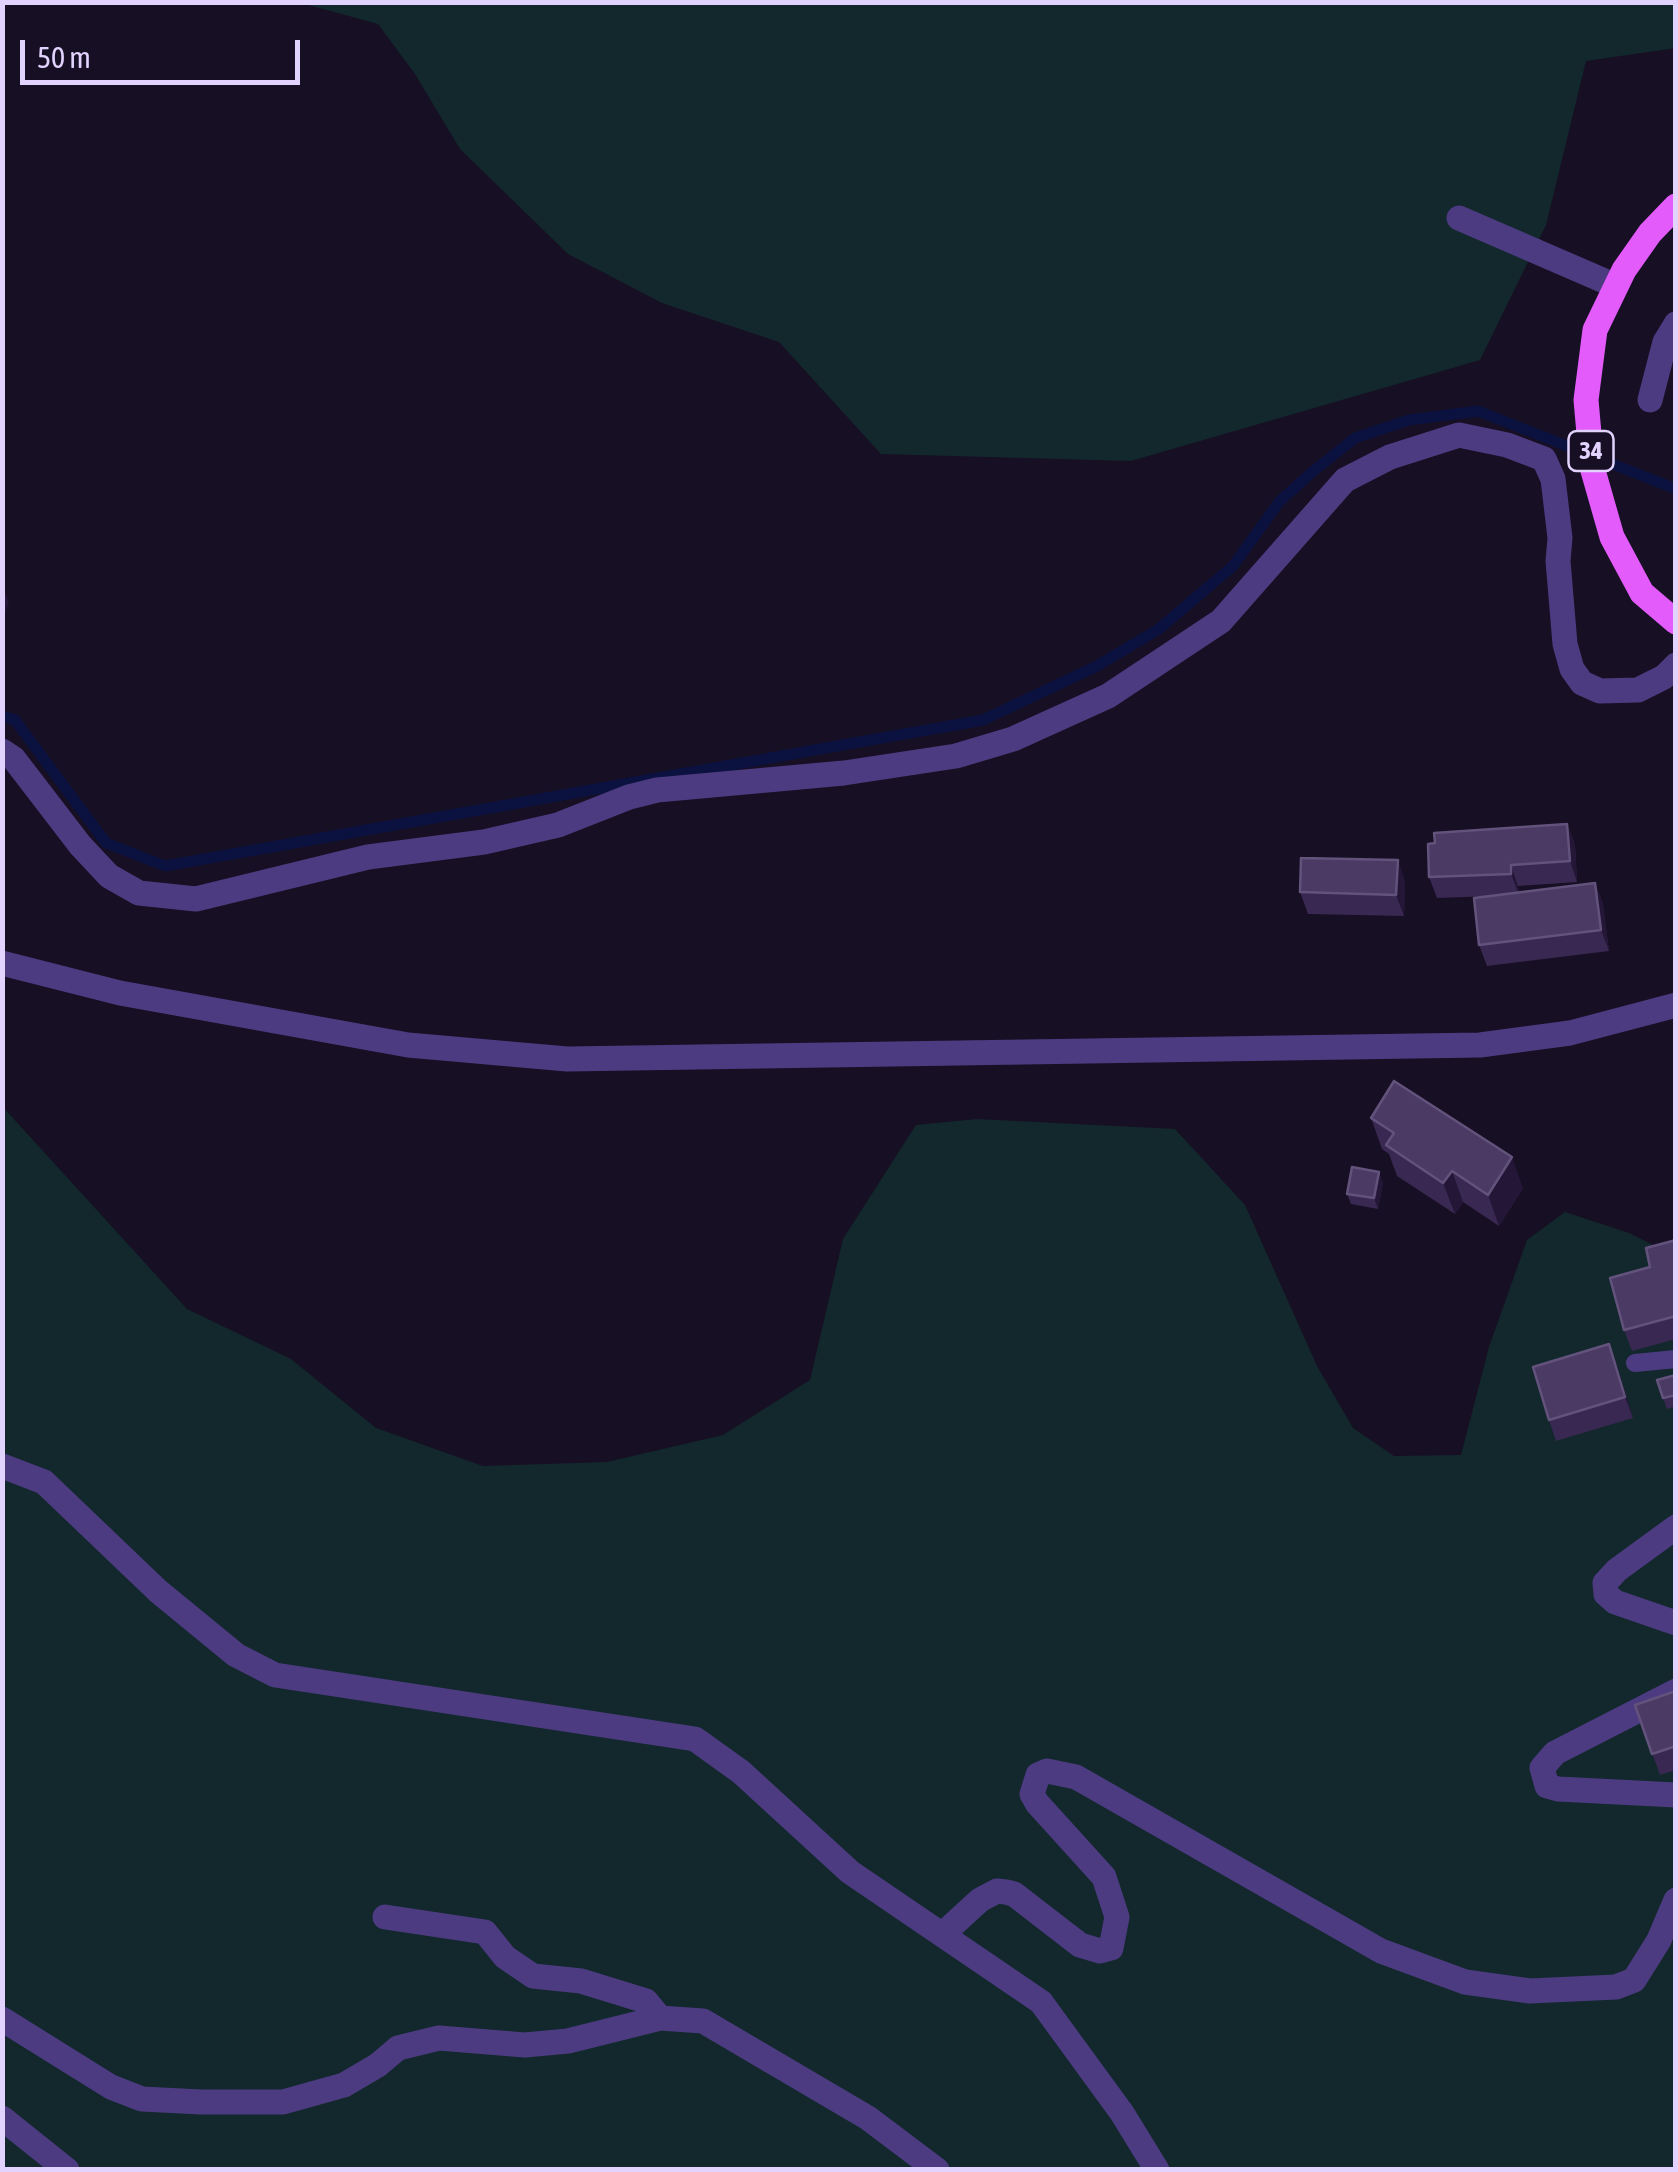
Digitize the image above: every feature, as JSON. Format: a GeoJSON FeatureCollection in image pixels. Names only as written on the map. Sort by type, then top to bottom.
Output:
{"type":"FeatureCollection","features":[{"type":"Feature","properties":{"kind":"main road","name":"34"},"geometry":{"type":"LineString","coordinates":[[1676,206],[1650,232],[1595,330],[1586,400],[1592,467],[1612,537],[1642,592],[1676,622]]}},
{"type":"Feature","properties":{"kind":"street"},"geometry":{"type":"LineString","coordinates":[[1459,218],[1612,294]]}},
{"type":"Feature","properties":{"kind":"street"},"geometry":{"type":"LineString","coordinates":[[1650,400],[1665,342],[1676,324]]}},
{"type":"Feature","properties":{"kind":"street"},"geometry":{"type":"LineString","coordinates":[[2,751],[14,759],[109,876],[139,893],[196,899],[368,857],[484,842],[558,824],[657,790],[844,773],[956,756],[1013,739],[1108,696],[1221,621],[1345,480],[1390,458],[1459,435],[1508,445],[1544,460],[1553,479],[1560,538],[1565,644],[1572,669],[1582,683],[1600,691],[1638,690],[1664,677],[1676,665]]}},
{"type":"Feature","properties":{"kind":"street"},"geometry":{"type":"LineString","coordinates":[[2,963],[120,992],[408,1045],[568,1059],[1480,1045],[1570,1033],[1676,1004]]}},
{"type":"Feature","properties":{"kind":"street"},"geometry":{"type":"LineString","coordinates":[[2,1466],[44,1482],[158,1591],[236,1655],[275,1675],[694,1739],[741,1772],[850,1872],[1041,2002],[1122,2113],[1157,2170]]}},
{"type":"Feature","properties":{"kind":"street"},"geometry":{"type":"LineString","coordinates":[[1676,1527],[1616,1570],[1605,1583],[1606,1594],[1614,1602],[1676,1623]]}},
{"type":"Feature","properties":{"kind":"street"},"geometry":{"type":"LineString","coordinates":[[1676,1691],[1555,1753],[1542,1768],[1547,1786],[1558,1789],[1676,1795]]}},
{"type":"Feature","properties":{"kind":"street"},"geometry":{"type":"LineString","coordinates":[[944,1933],[980,1900],[1006,1892],[1080,1944],[1100,1951],[1110,1948],[1117,1917],[1104,1877],[1032,1794],[1038,1775],[1047,1771],[1076,1778],[1381,1951],[1465,1982],[1530,1991],[1616,1988],[1634,1980],[1659,1940],[1676,1900]]}},
{"type":"Feature","properties":{"kind":"street"},"geometry":{"type":"LineString","coordinates":[[385,1917],[485,1932],[505,1957],[532,1976],[582,1981],[646,2001],[660,2018]]}},
{"type":"Feature","properties":{"kind":"street"},"geometry":{"type":"LineString","coordinates":[[2,2019],[110,2087],[142,2099],[200,2102],[284,2102],[299,2098],[344,2085],[398,2048],[438,2038],[526,2045],[568,2041],[660,2018],[702,2021],[868,2118],[937,2170]]}},
{"type":"Feature","properties":{"kind":"street"},"geometry":{"type":"LineString","coordinates":[[2,2118],[67,2170]]}},
{"type":"Feature","properties":{"kind":"lane"},"geometry":{"type":"LineString","coordinates":[[1635,1364],[1676,1359]]}},
{"type":"Feature","properties":{"kind":"green space"},"geometry":{"type":"Polygon","coordinates":[[[1675,2],[1676,48],[1586,61],[1546,225],[1480,360],[1131,461],[881,454],[779,342],[662,303],[568,254],[460,149],[415,74],[378,24],[301,3],[1675,2]]]}},
{"type":"Feature","properties":{"kind":"green space"},"geometry":{"type":"Polygon","coordinates":[[[2,1106],[187,1309],[291,1359],[376,1428],[483,1466],[607,1462],[723,1435],[810,1380],[843,1239],[916,1125],[977,1119],[1175,1129],[1245,1205],[1317,1366],[1353,1428],[1394,1456],[1461,1455],[1489,1347],[1527,1240],[1565,1212],[1629,1233],[1675,1256],[1675,2169],[3,2169],[2,1106]]]}},
{"type":"Feature","properties":{"kind":"building"},"geometry":{"type":"Polygon","coordinates":[[[1567,824],[1570,861],[1511,865],[1511,874],[1429,877],[1428,844],[1435,843],[1434,833],[1567,824]]]}},
{"type":"Feature","properties":{"kind":"building"},"geometry":{"type":"Polygon","coordinates":[[[1301,858],[1398,860],[1396,895],[1300,892],[1301,858]]]}},
{"type":"Feature","properties":{"kind":"building"},"geometry":{"type":"Polygon","coordinates":[[[1595,883],[1601,930],[1479,945],[1474,898],[1595,883]]]}},
{"type":"Feature","properties":{"kind":"building"},"geometry":{"type":"Polygon","coordinates":[[[1394,1081],[1512,1157],[1488,1195],[1452,1171],[1443,1183],[1386,1145],[1394,1133],[1371,1118],[1394,1081]]]}},
{"type":"Feature","properties":{"kind":"building"},"geometry":{"type":"Polygon","coordinates":[[[1352,1167],[1379,1172],[1374,1198],[1347,1194],[1352,1167]]]}},
{"type":"Feature","properties":{"kind":"building"},"geometry":{"type":"Polygon","coordinates":[[[1676,1240],[1676,1316],[1624,1330],[1610,1278],[1650,1267],[1646,1248],[1676,1240]]]}},
{"type":"Feature","properties":{"kind":"building"},"geometry":{"type":"Polygon","coordinates":[[[1609,1344],[1625,1397],[1549,1420],[1533,1367],[1609,1344]]]}},
{"type":"Feature","properties":{"kind":"building"},"geometry":{"type":"Polygon","coordinates":[[[1676,1375],[1676,1395],[1663,1398],[1657,1380],[1676,1375]]]}},
{"type":"Feature","properties":{"kind":"building"},"geometry":{"type":"Polygon","coordinates":[[[1676,1691],[1676,1746],[1652,1754],[1635,1705],[1676,1691]]]}},
{"type":"Feature","properties":{"kind":"waterway"},"geometry":{"type":"LineString","coordinates":[[2,716],[15,720],[106,843],[165,866],[983,720],[1097,666],[1159,629],[1233,566],[1279,502],[1311,473],[1355,438],[1409,420],[1478,411],[1676,489]]}}]}
